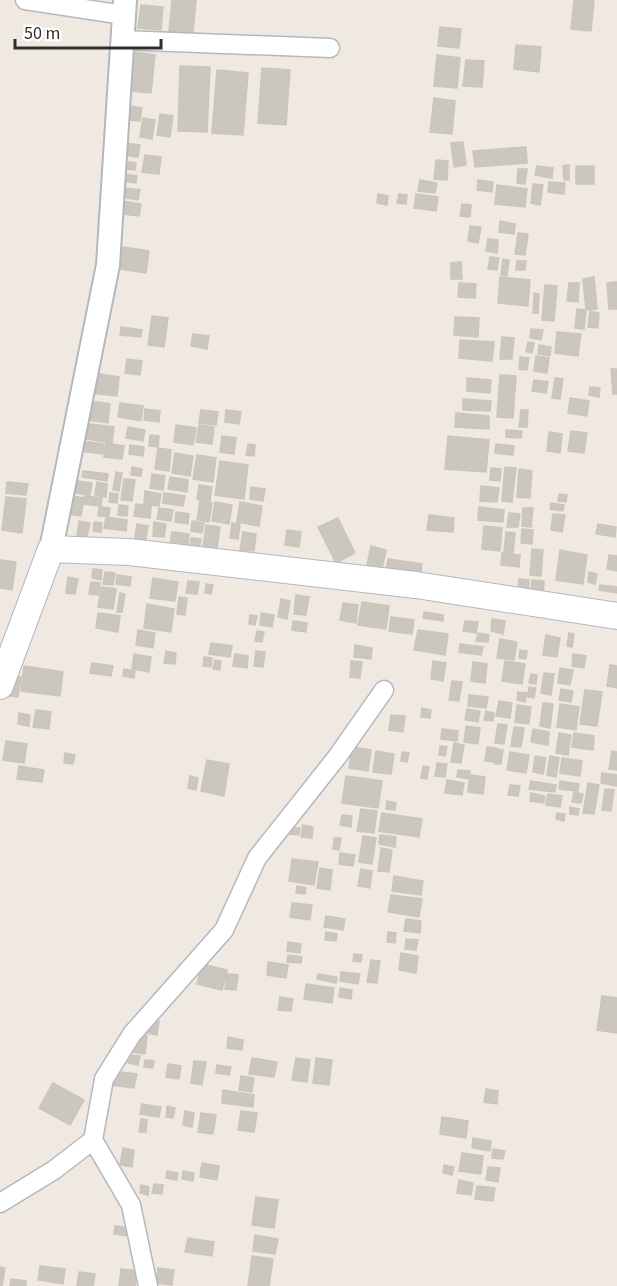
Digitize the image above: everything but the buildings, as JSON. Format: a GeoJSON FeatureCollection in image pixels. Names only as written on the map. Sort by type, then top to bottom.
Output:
{"type":"FeatureCollection","features":[{"type":"Feature","properties":{"kind":"main road"},"geometry":{"type":"LineString","coordinates":[[0,686],[51,549],[129,552],[416,585],[617,616]]}},
{"type":"Feature","properties":{"kind":"street"},"geometry":{"type":"LineString","coordinates":[[25,0],[125,8],[108,265],[51,549]]}},
{"type":"Feature","properties":{"kind":"street"},"geometry":{"type":"LineString","coordinates":[[122,40],[330,48]]}},
{"type":"Feature","properties":{"kind":"street"},"geometry":{"type":"LineString","coordinates":[[148,1286],[131,1205],[93,1140],[104,1079],[132,1034],[224,930],[257,858],[337,757],[384,690]]}},
{"type":"Feature","properties":{"kind":"street"},"geometry":{"type":"LineString","coordinates":[[0,1203],[54,1170],[93,1140]]}}]}
